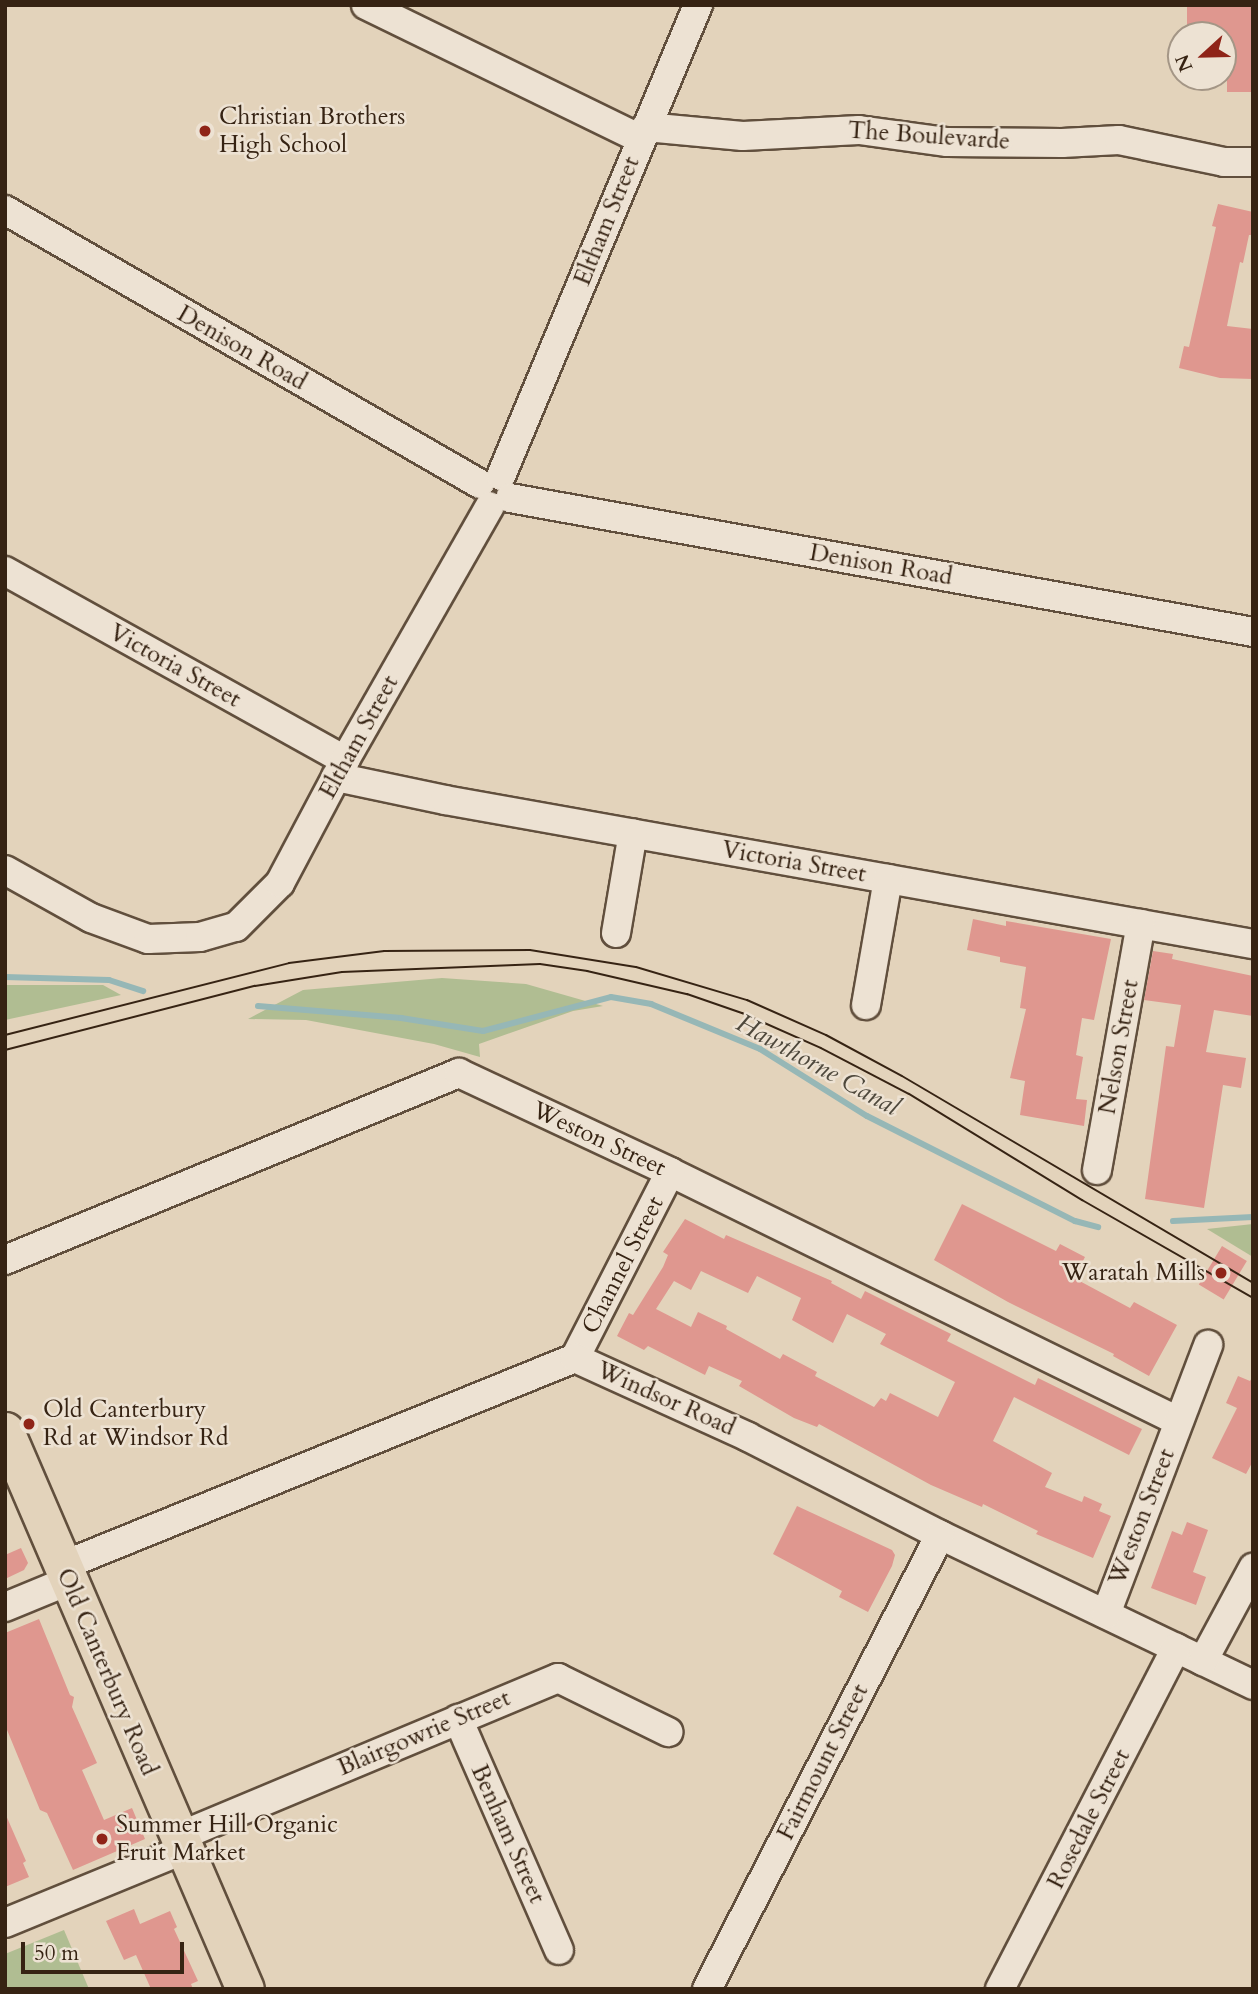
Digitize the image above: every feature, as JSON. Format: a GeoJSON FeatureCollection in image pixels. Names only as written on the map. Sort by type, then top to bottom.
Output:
{"type":"FeatureCollection","features":[{"type":"Feature","properties":{"kind":"main road","name":"Old Canterbury Road"},"geometry":{"type":"LineString","coordinates":[[5,1431],[245,1989]]}},
{"type":"Feature","properties":{"kind":"street","name":"The Boulevarde"},"geometry":{"type":"LineString","coordinates":[[366,5],[643,133],[743,136],[859,130],[947,142],[1062,143],[1119,140],[1224,162],[1253,162]]}},
{"type":"Feature","properties":{"kind":"street","name":"Eltham Street"},"geometry":{"type":"LineString","coordinates":[[5,870],[91,918],[148,939],[200,937],[236,927],[280,883],[495,491],[698,5]]}},
{"type":"Feature","properties":{"kind":"street","name":"Denison Road"},"geometry":{"type":"LineString","coordinates":[[5,210],[495,491],[1253,632]]}},
{"type":"Feature","properties":{"kind":"street","name":"Victoria Street"},"geometry":{"type":"LineString","coordinates":[[5,571],[341,769],[633,833],[1253,944]]}},
{"type":"Feature","properties":{"kind":"street"},"geometry":{"type":"LineString","coordinates":[[616,933],[633,833]]}},
{"type":"Feature","properties":{"kind":"street"},"geometry":{"type":"LineString","coordinates":[[866,1005],[888,879]]}},
{"type":"Feature","properties":{"kind":"street","name":"Nelson Street"},"geometry":{"type":"LineString","coordinates":[[1097,1170],[1141,924]]}},
{"type":"Feature","properties":{"kind":"street","name":"Weston Street"},"geometry":{"type":"LineString","coordinates":[[5,1260],[459,1073],[670,1172],[1178,1421]]}},
{"type":"Feature","properties":{"kind":"street","name":"Channel Street"},"geometry":{"type":"LineString","coordinates":[[575,1358],[670,1172]]}},
{"type":"Feature","properties":{"kind":"street","name":"Weston Street"},"geometry":{"type":"LineString","coordinates":[[1106,1614],[1208,1345]]}},
{"type":"Feature","properties":{"kind":"street","name":"Windsor Road"},"geometry":{"type":"LineString","coordinates":[[5,1607],[65,1573],[575,1358],[748,1437],[940,1535],[1253,1685]]}},
{"type":"Feature","properties":{"kind":"street","name":"Fairmount Street"},"geometry":{"type":"LineString","coordinates":[[707,1989],[940,1535]]}},
{"type":"Feature","properties":{"kind":"street"},"geometry":{"type":"LineString","coordinates":[[1203,1661],[1253,1568]]}},
{"type":"Feature","properties":{"kind":"street","name":"Rosedale Street"},"geometry":{"type":"LineString","coordinates":[[1000,1989],[1175,1648]]}},
{"type":"Feature","properties":{"kind":"street","name":"Blairgowrie Street"},"geometry":{"type":"LineString","coordinates":[[5,1923],[458,1719],[558,1678],[668,1732]]}},
{"type":"Feature","properties":{"kind":"street","name":"Benham Street"},"geometry":{"type":"LineString","coordinates":[[458,1719],[559,1950]]}},
{"type":"Feature","properties":{"kind":"green space"},"geometry":{"type":"Polygon","coordinates":[[[442,978],[526,984],[603,1006],[573,1011],[479,1044],[480,1057],[434,1044],[306,1020],[248,1019],[303,990],[442,978]]]}},
{"type":"Feature","properties":{"kind":"green space"},"geometry":{"type":"Polygon","coordinates":[[[5,985],[103,985],[121,995],[5,1020],[5,985]]]}},
{"type":"Feature","properties":{"kind":"green space"},"geometry":{"type":"Polygon","coordinates":[[[1253,1224],[1253,1257],[1207,1229],[1253,1224]]]}},
{"type":"Feature","properties":{"kind":"green space"},"geometry":{"type":"Polygon","coordinates":[[[64,1930],[89,1989],[5,1989],[5,1954],[64,1930]]]}},
{"type":"Feature","properties":{"kind":"building"},"geometry":{"type":"Polygon","coordinates":[[[1187,5],[1253,5],[1253,92],[1227,92],[1237,91],[1237,21],[1187,21],[1187,5]]]}},
{"type":"Feature","properties":{"kind":"building"},"geometry":{"type":"Polygon","coordinates":[[[1218,204],[1253,212],[1253,235],[1249,235],[1243,263],[1240,262],[1227,326],[1253,329],[1253,379],[1220,378],[1179,368],[1184,346],[1189,347],[1216,227],[1212,226],[1218,204]]]}},
{"type":"Feature","properties":{"kind":"building"},"geometry":{"type":"Polygon","coordinates":[[[973,919],[1006,926],[1006,921],[1111,939],[1094,1020],[1082,1018],[1076,1055],[1083,1057],[1076,1099],[1087,1100],[1084,1126],[1020,1115],[1025,1081],[1010,1078],[1026,1009],[1020,1008],[1026,967],[1000,962],[1000,957],[967,950],[973,919]]]}},
{"type":"Feature","properties":{"kind":"building"},"geometry":{"type":"Polygon","coordinates":[[[1153,951],[1173,954],[1172,959],[1253,976],[1253,1016],[1214,1010],[1206,1052],[1246,1058],[1241,1088],[1223,1085],[1204,1208],[1145,1199],[1166,1046],[1174,1047],[1181,1005],[1144,1000],[1153,951]]]}},
{"type":"Feature","properties":{"kind":"building"},"geometry":{"type":"Polygon","coordinates":[[[962,1204],[1056,1251],[1060,1244],[1085,1257],[1074,1278],[1130,1308],[1134,1302],[1177,1325],[1149,1376],[1113,1356],[1114,1354],[1008,1302],[934,1260],[962,1204]]]}},
{"type":"Feature","properties":{"kind":"building"},"geometry":{"type":"Polygon","coordinates":[[[685,1219],[724,1239],[726,1235],[832,1281],[831,1283],[861,1299],[865,1291],[951,1334],[947,1341],[1035,1385],[1038,1378],[1142,1429],[1129,1455],[1014,1397],[993,1441],[1052,1473],[1045,1487],[1082,1502],[1084,1496],[1102,1504],[1099,1511],[1111,1516],[1093,1558],[1036,1534],[1038,1531],[983,1504],[982,1507],[931,1485],[819,1424],[817,1427],[794,1418],[739,1386],[742,1381],[709,1366],[705,1375],[648,1346],[644,1350],[617,1336],[629,1313],[633,1315],[663,1267],[668,1255],[663,1252],[685,1219]],[[701,1271],[691,1290],[674,1281],[656,1309],[691,1327],[698,1312],[727,1326],[726,1329],[780,1359],[783,1354],[817,1372],[815,1376],[874,1407],[881,1398],[886,1401],[890,1393],[938,1417],[955,1382],[880,1344],[886,1334],[847,1314],[833,1343],[792,1320],[801,1298],[757,1276],[748,1293],[701,1271]]]}},
{"type":"Feature","properties":{"kind":"building"},"geometry":{"type":"Polygon","coordinates":[[[1222,1246],[1247,1261],[1224,1300],[1199,1285],[1222,1246]]]}},
{"type":"Feature","properties":{"kind":"building"},"geometry":{"type":"Polygon","coordinates":[[[1238,1376],[1250,1381],[1253,1376],[1253,1461],[1246,1474],[1212,1458],[1237,1408],[1226,1403],[1238,1376]]]}},
{"type":"Feature","properties":{"kind":"building"},"geometry":{"type":"Polygon","coordinates":[[[797,1506],[892,1550],[895,1555],[892,1566],[868,1612],[839,1597],[842,1591],[773,1554],[797,1506]]]}},
{"type":"Feature","properties":{"kind":"building"},"geometry":{"type":"Polygon","coordinates":[[[1187,1522],[1208,1530],[1193,1572],[1206,1577],[1196,1605],[1151,1588],[1172,1531],[1182,1535],[1187,1522]]]}},
{"type":"Feature","properties":{"kind":"building"},"geometry":{"type":"Polygon","coordinates":[[[21,1548],[28,1563],[24,1570],[5,1579],[5,1555],[21,1548]]]}},
{"type":"Feature","properties":{"kind":"building"},"geometry":{"type":"Polygon","coordinates":[[[39,1619],[70,1695],[74,1697],[72,1707],[97,1763],[82,1770],[104,1820],[132,1808],[145,1839],[73,1870],[47,1813],[40,1810],[5,1725],[5,1633],[39,1619]]]}},
{"type":"Feature","properties":{"kind":"building"},"geometry":{"type":"Polygon","coordinates":[[[5,1813],[26,1861],[23,1863],[29,1877],[5,1887],[5,1813]]]}},
{"type":"Feature","properties":{"kind":"building"},"geometry":{"type":"Polygon","coordinates":[[[134,1909],[140,1924],[170,1911],[177,1927],[174,1929],[198,1981],[191,1984],[193,1989],[151,1989],[136,1955],[124,1960],[106,1921],[134,1909]]]}},
{"type":"Feature","properties":{"kind":"waterway","name":"Hawthorne Canal"},"geometry":{"type":"LineString","coordinates":[[5,977],[109,980],[143,991]]}},
{"type":"Feature","properties":{"kind":"waterway","name":"Hawthorne Canal"},"geometry":{"type":"LineString","coordinates":[[258,1006],[401,1018],[483,1031],[611,997],[651,1004],[760,1049],[867,1116],[1075,1221],[1098,1227]]}},
{"type":"Feature","properties":{"kind":"waterway","name":"Hawthorne Canal"},"geometry":{"type":"LineString","coordinates":[[1173,1221],[1253,1217]]}},
{"type":"Feature","properties":{"kind":"tram line"},"geometry":{"type":"LineString","coordinates":[[5,1035],[289,963],[384,951],[530,950],[636,967],[747,1000],[826,1035],[902,1076],[1253,1283]]}},
{"type":"Feature","properties":{"kind":"tram line"},"geometry":{"type":"LineString","coordinates":[[5,1050],[255,986],[342,972],[540,964],[587,971],[687,994],[742,1013],[821,1048],[909,1094],[1082,1200],[1253,1298]]}},
{"type":"Feature","properties":{"kind":"place","name":"Christian Brothers High School"},"geometry":{"type":"Point","coordinates":[205,131]}},
{"type":"Feature","properties":{"kind":"place","name":"Waratah Mills"},"geometry":{"type":"Point","coordinates":[1221,1273]}},
{"type":"Feature","properties":{"kind":"place","name":"Old Canterbury Rd at Windsor Rd"},"geometry":{"type":"Point","coordinates":[29,1424]}},
{"type":"Feature","properties":{"kind":"place","name":"Summer Hill Organic Fruit Market"},"geometry":{"type":"Point","coordinates":[102,1839]}}]}
